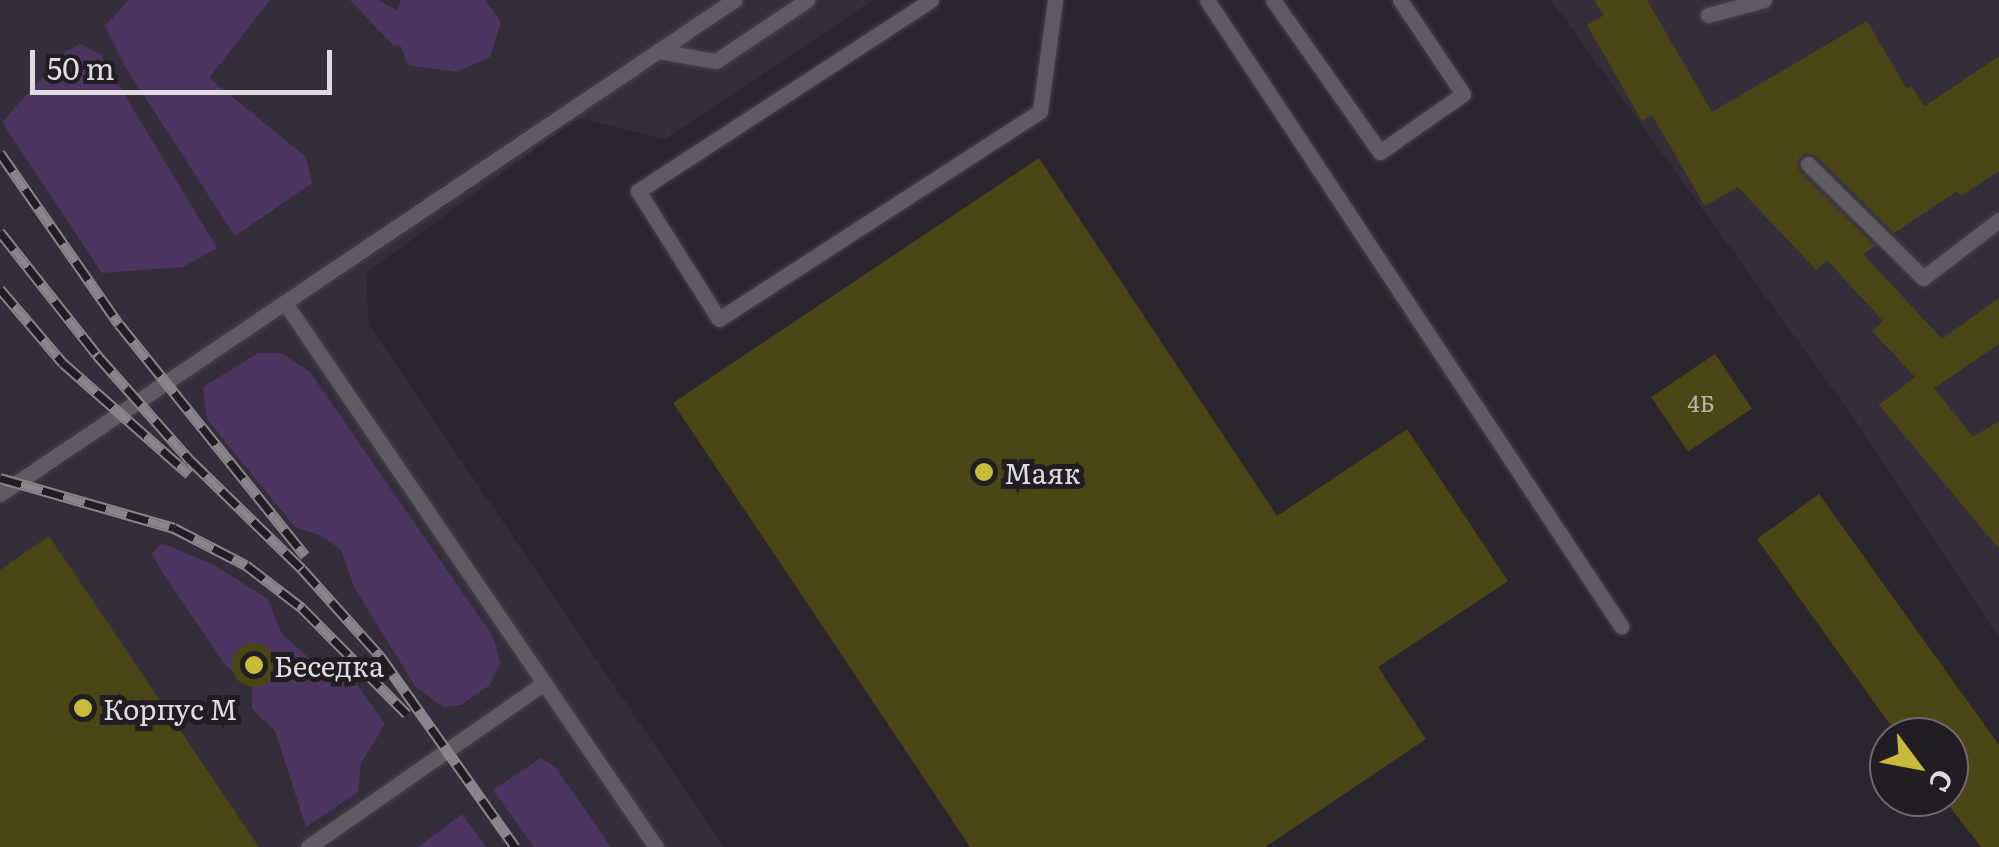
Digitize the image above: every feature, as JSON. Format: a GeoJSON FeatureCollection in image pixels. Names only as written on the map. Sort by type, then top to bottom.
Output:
{"type":"FeatureCollection","features":[{"type":"Feature","properties":{"kind":"lane"},"geometry":{"type":"LineString","coordinates":[[0,494],[734,0]]}},
{"type":"Feature","properties":{"kind":"lane"},"geometry":{"type":"LineString","coordinates":[[658,51],[716,61],[807,0]]}},
{"type":"Feature","properties":{"kind":"lane"},"geometry":{"type":"LineString","coordinates":[[931,0],[638,191],[719,319],[1040,111],[1055,0]]}},
{"type":"Feature","properties":{"kind":"lane"},"geometry":{"type":"LineString","coordinates":[[1207,0],[1621,626]]}},
{"type":"Feature","properties":{"kind":"lane"},"geometry":{"type":"LineString","coordinates":[[1273,0],[1380,152],[1463,94],[1400,0]]}},
{"type":"Feature","properties":{"kind":"lane"},"geometry":{"type":"LineString","coordinates":[[1708,16],[1764,0]]}},
{"type":"Feature","properties":{"kind":"lane"},"geometry":{"type":"LineString","coordinates":[[1808,164],[1924,278],[1999,220]]}},
{"type":"Feature","properties":{"kind":"lane"},"geometry":{"type":"LineString","coordinates":[[284,303],[656,847]]}},
{"type":"Feature","properties":{"kind":"lane"},"geometry":{"type":"LineString","coordinates":[[308,847],[544,683]]}},
{"type":"Feature","properties":{"kind":"shaded area"},"geometry":{"type":"Polygon","coordinates":[[[0,0],[873,0],[665,139],[578,118],[366,273],[369,325],[724,847],[0,847],[0,0]]]}},
{"type":"Feature","properties":{"kind":"shaded area"},"geometry":{"type":"Polygon","coordinates":[[[129,0],[270,0],[209,78],[306,157],[312,183],[235,236],[126,68],[105,26],[129,0]]]}},
{"type":"Feature","properties":{"kind":"shaded area"},"geometry":{"type":"Polygon","coordinates":[[[350,0],[379,0],[397,11],[401,0],[485,0],[501,22],[490,57],[456,72],[408,65],[400,45],[394,46],[350,0]]]}},
{"type":"Feature","properties":{"kind":"shaded area"},"geometry":{"type":"Polygon","coordinates":[[[1551,0],[1999,0],[1999,638],[1858,424],[1551,0]]]}},
{"type":"Feature","properties":{"kind":"shaded area"},"geometry":{"type":"Polygon","coordinates":[[[80,44],[100,54],[217,248],[183,267],[102,273],[2,122],[64,53],[80,44]]]}},
{"type":"Feature","properties":{"kind":"shaded area"},"geometry":{"type":"Polygon","coordinates":[[[258,353],[281,353],[310,372],[494,638],[500,663],[490,685],[461,705],[443,707],[415,686],[354,587],[341,550],[322,536],[295,527],[207,419],[203,387],[258,353]]]}},
{"type":"Feature","properties":{"kind":"shaded area"},"geometry":{"type":"Polygon","coordinates":[[[162,543],[214,565],[268,599],[282,634],[318,666],[351,676],[385,724],[361,763],[358,792],[306,827],[275,731],[252,709],[252,686],[226,666],[164,575],[152,554],[162,543]]]}},
{"type":"Feature","properties":{"kind":"shaded area"},"geometry":{"type":"Polygon","coordinates":[[[541,758],[556,768],[611,847],[534,847],[493,790],[541,758]]]}},
{"type":"Feature","properties":{"kind":"shaded area"},"geometry":{"type":"Polygon","coordinates":[[[462,814],[486,847],[418,847],[462,814]]]}},
{"type":"Feature","properties":{"kind":"building"},"geometry":{"type":"Polygon","coordinates":[[[1594,0],[1647,0],[1712,112],[1867,21],[1907,89],[1911,86],[1925,106],[1999,56],[1999,171],[1961,196],[1957,191],[1894,233],[1815,155],[1804,154],[1797,162],[1800,172],[1875,246],[1863,254],[1942,339],[1999,298],[1999,344],[1934,388],[1973,437],[1999,421],[1999,549],[1879,405],[1915,377],[1872,331],[1883,321],[1827,260],[1816,270],[1738,187],[1705,206],[1652,115],[1642,121],[1587,25],[1604,15],[1594,0]]]}},
{"type":"Feature","properties":{"kind":"building","name":"Маяк"},"geometry":{"type":"Polygon","coordinates":[[[1039,158],[1277,516],[1407,429],[1508,581],[1378,667],[1426,739],[1265,847],[970,847],[673,403],[1039,158]]]}},
{"type":"Feature","properties":{"kind":"building"},"geometry":{"type":"Polygon","coordinates":[[[1715,354],[1752,409],[1688,452],[1651,397],[1715,354]]]}},
{"type":"Feature","properties":{"kind":"building"},"geometry":{"type":"Polygon","coordinates":[[[1819,494],[1999,745],[1999,847],[1981,847],[1958,817],[1969,817],[1969,717],[1885,717],[1757,539],[1819,494]]]}},
{"type":"Feature","properties":{"kind":"building","name":"Корпус М"},"geometry":{"type":"Polygon","coordinates":[[[49,536],[259,847],[0,847],[0,570],[49,536]]]}},
{"type":"Feature","properties":{"kind":"building","name":"Беседка"},"geometry":{"type":"Polygon","coordinates":[[[254,643],[269,650],[276,665],[269,680],[254,687],[239,680],[232,665],[239,650],[254,643]]]}},
{"type":"Feature","properties":{"kind":"railway"},"geometry":{"type":"LineString","coordinates":[[0,153],[119,324],[305,555]]}},
{"type":"Feature","properties":{"kind":"railway"},"geometry":{"type":"LineString","coordinates":[[0,232],[97,355],[190,460],[302,569],[380,656],[515,847]]}},
{"type":"Feature","properties":{"kind":"railway"},"geometry":{"type":"LineString","coordinates":[[0,289],[63,363],[189,474]]}},
{"type":"Feature","properties":{"kind":"railway"},"geometry":{"type":"LineString","coordinates":[[0,478],[174,528],[246,565],[302,608],[407,714]]}},
{"type":"Feature","properties":{"kind":"place","name":"Маяк"},"geometry":{"type":"Point","coordinates":[984,472]}},
{"type":"Feature","properties":{"kind":"place","name":"Беседка"},"geometry":{"type":"Point","coordinates":[254,665]}},
{"type":"Feature","properties":{"kind":"place","name":"Корпус М"},"geometry":{"type":"Point","coordinates":[83,708]}}]}
